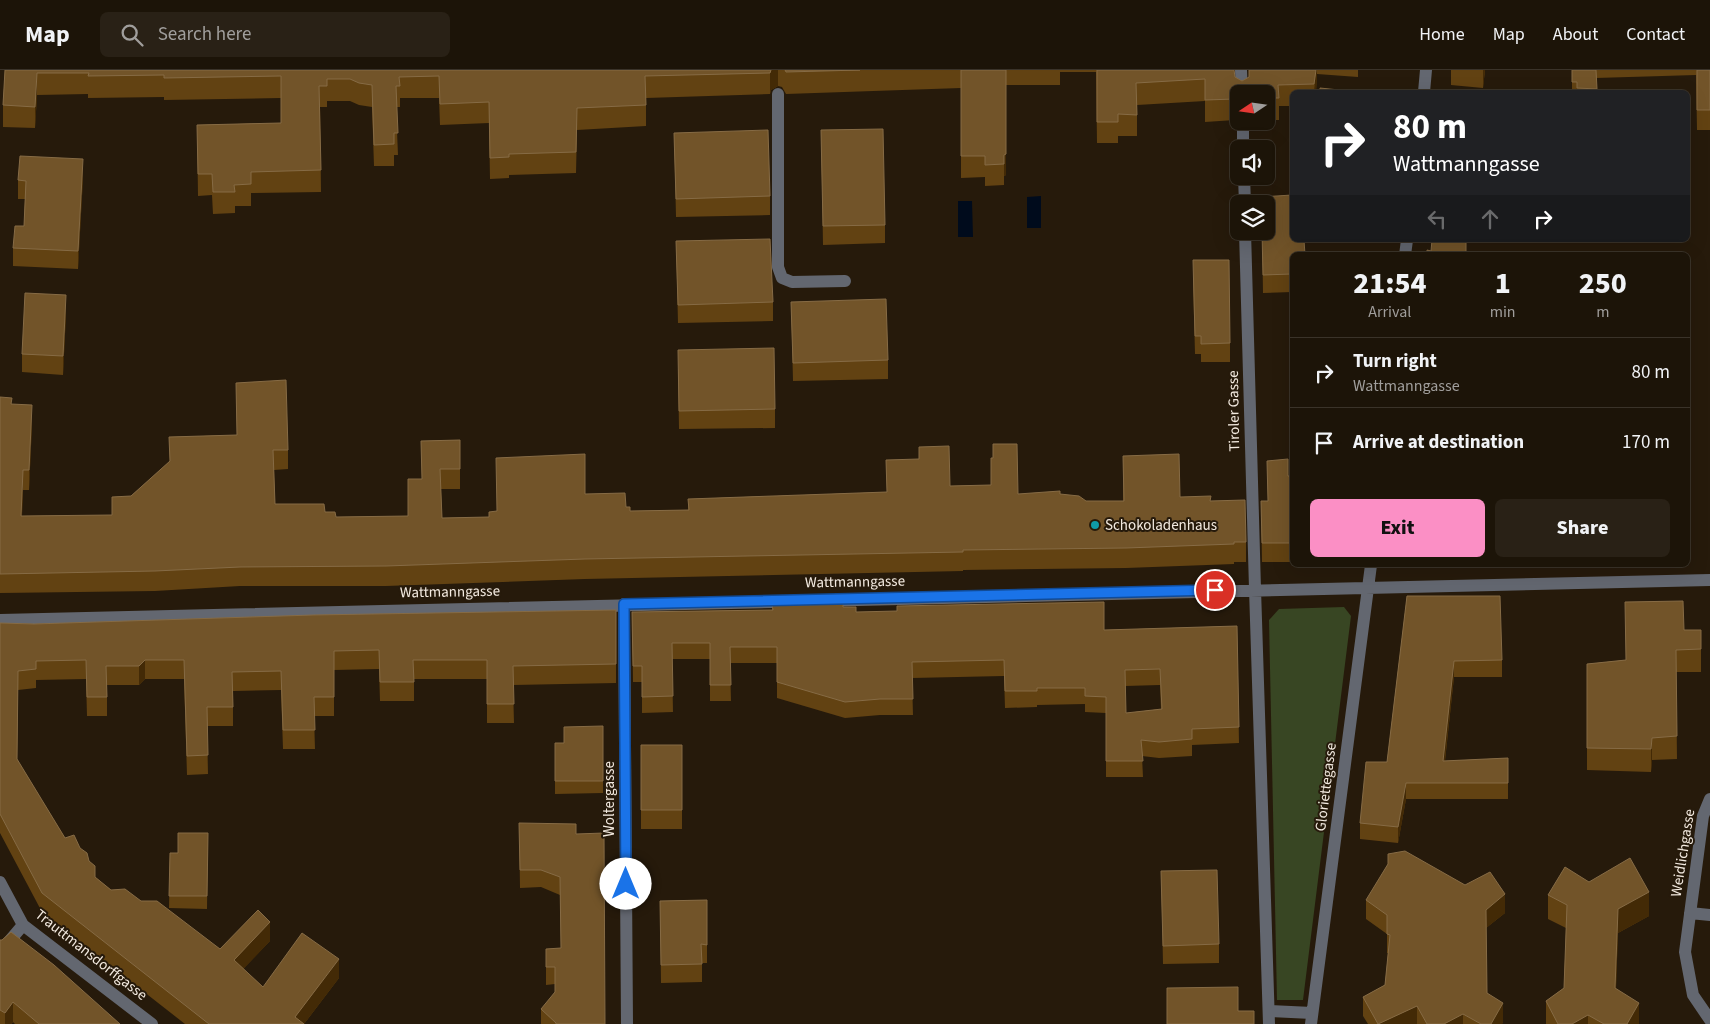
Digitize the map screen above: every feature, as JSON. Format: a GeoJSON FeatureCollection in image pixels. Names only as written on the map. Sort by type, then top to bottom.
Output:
{"type":"FeatureCollection","features":[{"type":"Feature","properties":{"kind":"street"},"geometry":{"type":"LineString","coordinates":[[1241,70],[1242,85]]}},
{"type":"Feature","properties":{"kind":"street"},"geometry":{"type":"LineString","coordinates":[[1424,90],[1426,70]]}},
{"type":"Feature","properties":{"kind":"street"},"geometry":{"type":"LineString","coordinates":[[778,94],[778,267],[782,278],[792,282],[845,281]]}},
{"type":"Feature","properties":{"kind":"street","name":"Tiroler Gasse"},"geometry":{"type":"LineString","coordinates":[[1246,240],[1255,589]]}},
{"type":"Feature","properties":{"kind":"street","name":"Gloriettegasse"},"geometry":{"type":"LineString","coordinates":[[1255,589],[1269,1018],[1311,1018],[1371,567]]}},
{"type":"Feature","properties":{"kind":"street","name":"Wattmanngasse"},"geometry":{"type":"LineString","coordinates":[[0,620],[1255,589],[1710,580]]}},
{"type":"Feature","properties":{"kind":"street","name":"Woltergasse"},"geometry":{"type":"LineString","coordinates":[[624,604],[627,1024]]}},
{"type":"Feature","properties":{"kind":"street","name":"Weidlichgasse"},"geometry":{"type":"LineString","coordinates":[[1710,799],[1702,816],[1685,952],[1694,996],[1710,1020]]}},
{"type":"Feature","properties":{"kind":"street","name":"Trauttmansdorffgasse"},"geometry":{"type":"LineString","coordinates":[[0,882],[23,925],[152,1024]]}},
{"type":"Feature","properties":{"kind":"street","name":"Weidlichgasse"},"geometry":{"type":"LineString","coordinates":[[1690,913],[1710,915]]}},
{"type":"Feature","properties":{"kind":"street"},"geometry":{"type":"LineString","coordinates":[[0,952],[23,925]]}},
{"type":"Feature","properties":{"kind":"green space"},"geometry":{"type":"Polygon","coordinates":[[[1344,607],[1351,616],[1303,1000],[1277,1000],[1269,620],[1279,609],[1344,607]]]}},
{"type":"Feature","properties":{"kind":"water"},"geometry":{"type":"Polygon","coordinates":[[[1041,196],[1041,228],[1027,228],[1027,197],[1041,196]]]}},
{"type":"Feature","properties":{"kind":"water"},"geometry":{"type":"Polygon","coordinates":[[[958,201],[972,201],[973,237],[958,237],[958,201]]]}},
{"type":"Feature","properties":{"kind":"building"},"geometry":{"type":"Polygon","coordinates":[[[5,70],[771,70],[770,73],[645,76],[646,105],[577,108],[576,152],[509,154],[509,157],[490,158],[489,102],[440,104],[439,76],[399,77],[400,86],[396,86],[398,133],[394,133],[394,144],[374,145],[372,85],[350,79],[327,79],[327,86],[319,86],[321,170],[251,172],[251,184],[234,185],[235,192],[213,192],[212,174],[198,174],[197,125],[281,123],[281,76],[164,78],[164,75],[88,76],[89,73],[37,73],[35,107],[3,105],[5,70]]]}},
{"type":"Feature","properties":{"kind":"building"},"geometry":{"type":"Polygon","coordinates":[[[785,70],[860,70],[786,72],[785,70]]]}},
{"type":"Feature","properties":{"kind":"building"},"geometry":{"type":"Polygon","coordinates":[[[961,70],[1006,70],[1006,154],[1004,155],[1004,164],[985,165],[985,156],[961,156],[961,70]]]}},
{"type":"Feature","properties":{"kind":"building"},"geometry":{"type":"Polygon","coordinates":[[[1097,70],[1234,70],[1235,77],[1242,81],[1249,77],[1249,70],[1316,70],[1314,84],[1278,85],[1279,98],[1275,98],[1275,85],[1230,85],[1230,99],[1205,100],[1205,79],[1136,83],[1137,115],[1118,114],[1118,122],[1097,122],[1097,70]]]}},
{"type":"Feature","properties":{"kind":"building"},"geometry":{"type":"Polygon","coordinates":[[[1572,70],[1596,70],[1597,89],[1577,88],[1577,82],[1572,82],[1572,70]]]}},
{"type":"Feature","properties":{"kind":"building"},"geometry":{"type":"Polygon","coordinates":[[[1697,70],[1710,70],[1710,110],[1697,110],[1697,70]]]}},
{"type":"Feature","properties":{"kind":"building"},"geometry":{"type":"Polygon","coordinates":[[[1320,88],[1339,90],[1320,90],[1320,88]]]}},
{"type":"Feature","properties":{"kind":"building"},"geometry":{"type":"Polygon","coordinates":[[[883,129],[885,225],[823,226],[821,130],[883,129]]]}},
{"type":"Feature","properties":{"kind":"building"},"geometry":{"type":"Polygon","coordinates":[[[768,130],[770,196],[676,199],[674,133],[768,130]]]}},
{"type":"Feature","properties":{"kind":"building"},"geometry":{"type":"Polygon","coordinates":[[[20,156],[83,159],[78,251],[13,248],[15,226],[24,226],[26,181],[18,180],[20,156]]]}},
{"type":"Feature","properties":{"kind":"building"},"geometry":{"type":"Polygon","coordinates":[[[1290,195],[1290,242],[1304,242],[1305,252],[1290,252],[1290,274],[1263,275],[1262,240],[1275,240],[1275,196],[1290,195]]]}},
{"type":"Feature","properties":{"kind":"building"},"geometry":{"type":"Polygon","coordinates":[[[770,239],[773,302],[678,305],[676,241],[770,239]]]}},
{"type":"Feature","properties":{"kind":"building"},"geometry":{"type":"Polygon","coordinates":[[[1432,242],[1466,242],[1466,252],[1427,252],[1427,250],[1431,251],[1432,242]]]}},
{"type":"Feature","properties":{"kind":"building"},"geometry":{"type":"Polygon","coordinates":[[[1193,260],[1229,260],[1230,343],[1201,344],[1201,336],[1195,336],[1193,260]]]}},
{"type":"Feature","properties":{"kind":"building"},"geometry":{"type":"Polygon","coordinates":[[[25,293],[66,295],[63,356],[22,354],[25,293]]]}},
{"type":"Feature","properties":{"kind":"building"},"geometry":{"type":"Polygon","coordinates":[[[886,299],[888,360],[793,363],[791,302],[886,299]]]}},
{"type":"Feature","properties":{"kind":"building"},"geometry":{"type":"Polygon","coordinates":[[[774,348],[775,409],[679,411],[678,350],[774,348]]]}},
{"type":"Feature","properties":{"kind":"building"},"geometry":{"type":"Polygon","coordinates":[[[286,380],[288,450],[273,450],[275,504],[324,504],[325,512],[335,512],[336,517],[408,516],[408,479],[422,479],[421,441],[460,440],[460,469],[440,469],[442,518],[489,517],[489,512],[497,511],[496,458],[585,454],[585,494],[625,493],[626,507],[630,507],[630,511],[689,510],[688,499],[887,492],[886,460],[919,459],[919,447],[949,446],[950,486],[991,485],[993,444],[1017,444],[1018,494],[1060,491],[1060,494],[1079,496],[1086,501],[1124,501],[1123,456],[1179,454],[1180,497],[1211,496],[1210,501],[1245,500],[1246,542],[1126,548],[963,550],[963,552],[585,559],[386,566],[240,567],[155,571],[0,574],[0,397],[12,398],[11,404],[32,405],[29,470],[23,470],[21,516],[112,515],[112,497],[131,496],[170,461],[169,437],[237,435],[236,383],[286,380]]]}},
{"type":"Feature","properties":{"kind":"building"},"geometry":{"type":"Polygon","coordinates":[[[1288,459],[1288,476],[1290,476],[1290,543],[1262,543],[1261,501],[1268,501],[1267,461],[1288,459]]]}},
{"type":"Feature","properties":{"kind":"building"},"geometry":{"type":"Polygon","coordinates":[[[1407,596],[1500,596],[1502,660],[1454,661],[1443,761],[1508,758],[1508,783],[1406,783],[1398,827],[1360,823],[1366,762],[1387,762],[1407,596]]]}},
{"type":"Feature","properties":{"kind":"building"},"geometry":{"type":"Polygon","coordinates":[[[1683,601],[1684,630],[1701,630],[1701,649],[1676,650],[1677,736],[1652,738],[1651,749],[1587,748],[1587,664],[1626,660],[1625,602],[1683,601]]]}},
{"type":"Feature","properties":{"kind":"building"},"geometry":{"type":"Polygon","coordinates":[[[843,602],[843,607],[856,607],[856,612],[897,611],[897,606],[1104,602],[1104,630],[1237,626],[1239,727],[1192,729],[1192,739],[1159,742],[1141,740],[1143,761],[1106,761],[1106,697],[1085,696],[1085,688],[1037,688],[1037,691],[1005,691],[1004,660],[912,662],[913,699],[845,702],[777,682],[777,647],[730,647],[731,685],[710,685],[710,643],[672,643],[673,696],[642,697],[642,666],[633,666],[632,612],[773,610],[772,604],[843,602]],[[1160,669],[1125,670],[1126,713],[1162,709],[1160,669]]]}},
{"type":"Feature","properties":{"kind":"building"},"geometry":{"type":"Polygon","coordinates":[[[616,610],[616,664],[513,666],[514,704],[487,704],[487,660],[413,660],[414,682],[380,682],[379,650],[334,651],[334,697],[314,697],[315,730],[283,730],[281,671],[232,672],[233,707],[207,707],[208,755],[187,756],[184,660],[145,660],[139,666],[106,666],[107,697],[87,697],[86,660],[36,661],[36,669],[18,671],[17,759],[65,838],[74,835],[80,848],[87,853],[89,861],[95,866],[95,877],[111,890],[125,889],[141,901],[157,901],[220,949],[258,910],[270,922],[234,960],[263,987],[302,933],[339,959],[295,1017],[304,1024],[209,1024],[42,893],[0,814],[0,623],[34,624],[313,615],[616,610]]]}},
{"type":"Feature","properties":{"kind":"building"},"geometry":{"type":"Polygon","coordinates":[[[603,726],[603,781],[555,781],[555,743],[564,743],[564,727],[603,726]]]}},
{"type":"Feature","properties":{"kind":"building"},"geometry":{"type":"Polygon","coordinates":[[[641,745],[682,745],[682,810],[641,810],[641,745]]]}},
{"type":"Feature","properties":{"kind":"building"},"geometry":{"type":"Polygon","coordinates":[[[519,823],[576,824],[576,834],[604,833],[605,1024],[556,1024],[541,1009],[555,992],[555,967],[546,967],[546,949],[561,948],[560,877],[541,870],[520,870],[519,823]]]}},
{"type":"Feature","properties":{"kind":"building"},"geometry":{"type":"Polygon","coordinates":[[[178,833],[208,833],[207,896],[169,896],[170,853],[178,853],[178,833]]]}},
{"type":"Feature","properties":{"kind":"building"},"geometry":{"type":"Polygon","coordinates":[[[1405,851],[1465,885],[1490,872],[1505,894],[1486,910],[1487,993],[1503,1003],[1491,1024],[1481,1024],[1463,1014],[1444,1024],[1427,1024],[1417,1006],[1378,1024],[1363,997],[1385,985],[1390,935],[1387,934],[1387,915],[1366,900],[1388,864],[1388,854],[1405,851]]]}},
{"type":"Feature","properties":{"kind":"building"},"geometry":{"type":"Polygon","coordinates":[[[1630,858],[1649,892],[1618,909],[1615,988],[1639,1003],[1627,1024],[1604,1024],[1588,1015],[1572,1024],[1558,1024],[1546,1001],[1564,988],[1567,905],[1548,895],[1565,867],[1589,882],[1630,858]]]}},
{"type":"Feature","properties":{"kind":"building"},"geometry":{"type":"Polygon","coordinates":[[[1217,870],[1219,944],[1163,946],[1161,871],[1217,870]]]}},
{"type":"Feature","properties":{"kind":"building"},"geometry":{"type":"Polygon","coordinates":[[[707,900],[707,945],[701,944],[702,964],[661,965],[660,901],[707,900]]]}},
{"type":"Feature","properties":{"kind":"building"},"geometry":{"type":"Polygon","coordinates":[[[11,932],[54,965],[120,1024],[39,1024],[13,1002],[5,1013],[0,1010],[0,940],[11,932]]]}},
{"type":"Feature","properties":{"kind":"building"},"geometry":{"type":"Polygon","coordinates":[[[1238,987],[1238,1011],[1254,1011],[1254,1024],[1167,1024],[1167,988],[1238,987]]]}},
{"type":"Feature","properties":{"kind":"place","name":"Schokoladenhaus"},"geometry":{"type":"Point","coordinates":[1095,525]}},
{"type":"Feature","properties":{"kind":"route"},"geometry":{"type":"LineString","coordinates":[[626,884],[624,604],[1215,590]]}}]}
